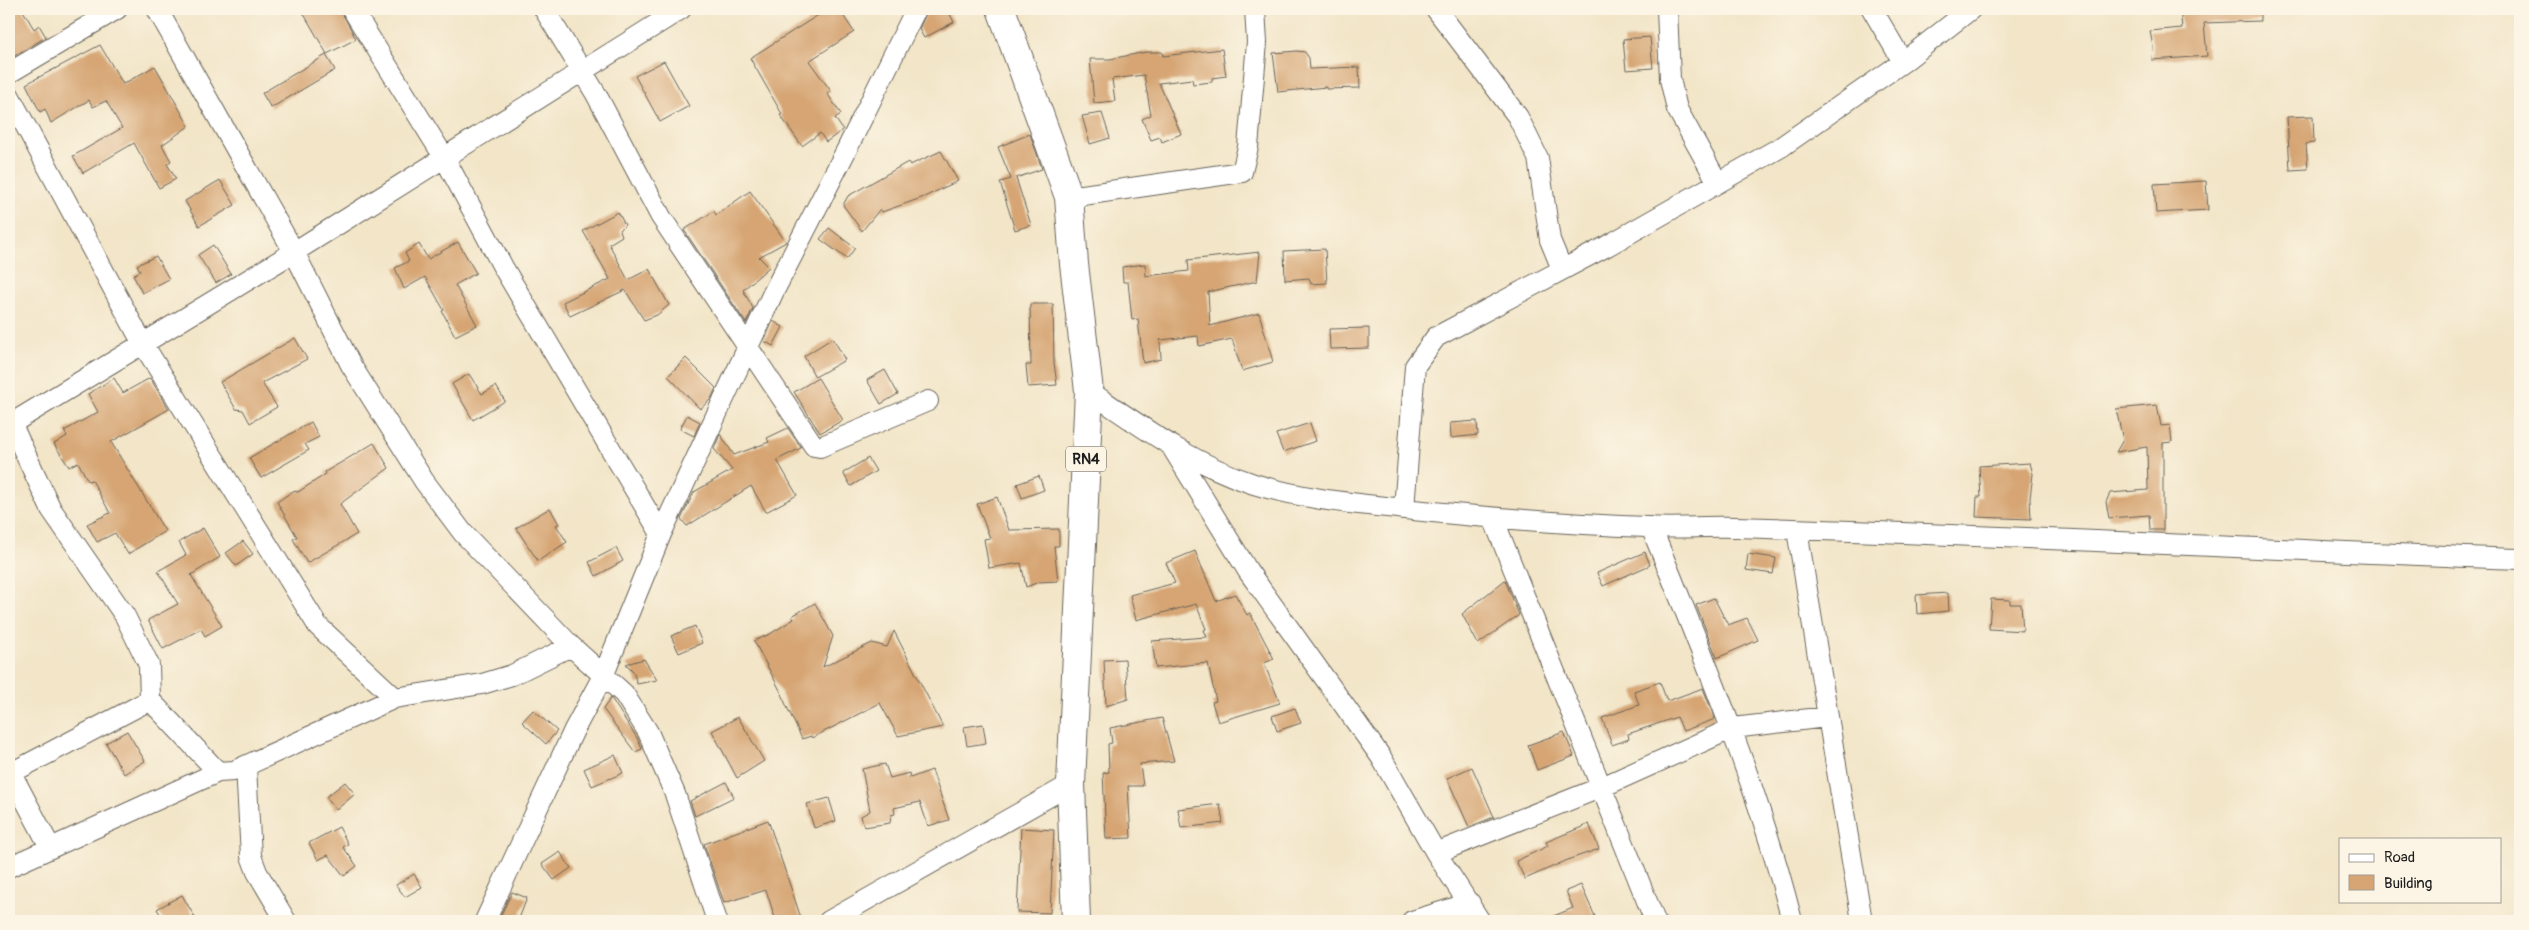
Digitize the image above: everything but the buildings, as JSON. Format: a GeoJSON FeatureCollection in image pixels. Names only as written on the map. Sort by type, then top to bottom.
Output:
{"type":"FeatureCollection","features":[{"type":"Feature","properties":{"kind":"highway","name":"RN4"},"geometry":{"type":"LineString","coordinates":[[1001,9],[1069,197],[1074,264],[1089,390],[1071,784],[1076,921]]}},
{"type":"Feature","properties":{"kind":"street"},"geometry":{"type":"LineString","coordinates":[[9,73],[117,9]]}},
{"type":"Feature","properties":{"kind":"street"},"geometry":{"type":"LineString","coordinates":[[158,9],[294,252],[352,365],[424,481],[463,532],[571,646],[624,694],[648,732],[675,794],[716,921]]}},
{"type":"Feature","properties":{"kind":"street"},"geometry":{"type":"LineString","coordinates":[[352,9],[444,157],[503,267],[660,534]]}},
{"type":"Feature","properties":{"kind":"street"},"geometry":{"type":"LineString","coordinates":[[544,9],[596,94],[661,217],[816,448],[928,401]]}},
{"type":"Feature","properties":{"kind":"street"},"geometry":{"type":"LineString","coordinates":[[218,772],[150,700],[149,665],[125,616],[51,509],[10,424],[294,252],[581,70],[681,9]]}},
{"type":"Feature","properties":{"kind":"street"},"geometry":{"type":"LineString","coordinates":[[485,921],[574,730],[604,674],[660,534],[748,348],[772,292],[847,150],[916,9]]}},
{"type":"Feature","properties":{"kind":"street"},"geometry":{"type":"LineString","coordinates":[[1069,197],[1242,172],[1248,147],[1256,42],[1255,9]]}},
{"type":"Feature","properties":{"kind":"street"},"geometry":{"type":"LineString","coordinates":[[1436,9],[1518,117],[1538,158],[1550,240],[1562,269]]}},
{"type":"Feature","properties":{"kind":"street"},"geometry":{"type":"LineString","coordinates":[[1667,9],[1670,79],[1678,109],[1718,183]]}},
{"type":"Feature","properties":{"kind":"street"},"geometry":{"type":"LineString","coordinates":[[1872,9],[1903,62]]}},
{"type":"Feature","properties":{"kind":"street"},"geometry":{"type":"LineString","coordinates":[[1404,509],[1415,366],[1436,337],[1607,246],[1782,147],[1903,62],[1971,9]]}},
{"type":"Feature","properties":{"kind":"street"},"geometry":{"type":"LineString","coordinates":[[9,95],[143,344],[318,626],[396,698]]}},
{"type":"Feature","properties":{"kind":"street"},"geometry":{"type":"LineString","coordinates":[[1089,390],[1172,447],[1214,469],[1257,485],[1306,496],[1404,509],[1493,518],[1651,527],[1797,530],[2520,559]]}},
{"type":"Feature","properties":{"kind":"street"},"geometry":{"type":"LineString","coordinates":[[1172,447],[1248,571],[1381,757],[1436,853],[1480,921]]}},
{"type":"Feature","properties":{"kind":"street"},"geometry":{"type":"LineString","coordinates":[[1493,518],[1655,921]]}},
{"type":"Feature","properties":{"kind":"street"},"geometry":{"type":"LineString","coordinates":[[1651,527],[1732,728],[1778,866],[1792,921]]}},
{"type":"Feature","properties":{"kind":"street"},"geometry":{"type":"LineString","coordinates":[[1797,530],[1862,921]]}},
{"type":"Feature","properties":{"kind":"street"},"geometry":{"type":"LineString","coordinates":[[9,868],[50,847],[218,772],[234,771],[246,767],[396,698],[482,684],[512,675],[571,646]]}},
{"type":"Feature","properties":{"kind":"street"},"geometry":{"type":"LineString","coordinates":[[50,847],[10,774],[150,700]]}},
{"type":"Feature","properties":{"kind":"street"},"geometry":{"type":"LineString","coordinates":[[1436,853],[1602,787],[1732,728],[1827,717]]}},
{"type":"Feature","properties":{"kind":"street"},"geometry":{"type":"LineString","coordinates":[[246,767],[251,856],[257,872],[286,921]]}},
{"type":"Feature","properties":{"kind":"street"},"geometry":{"type":"LineString","coordinates":[[829,921],[1071,784]]}},
{"type":"Feature","properties":{"kind":"street"},"geometry":{"type":"LineString","coordinates":[[1412,921],[1470,903]]}}]}
